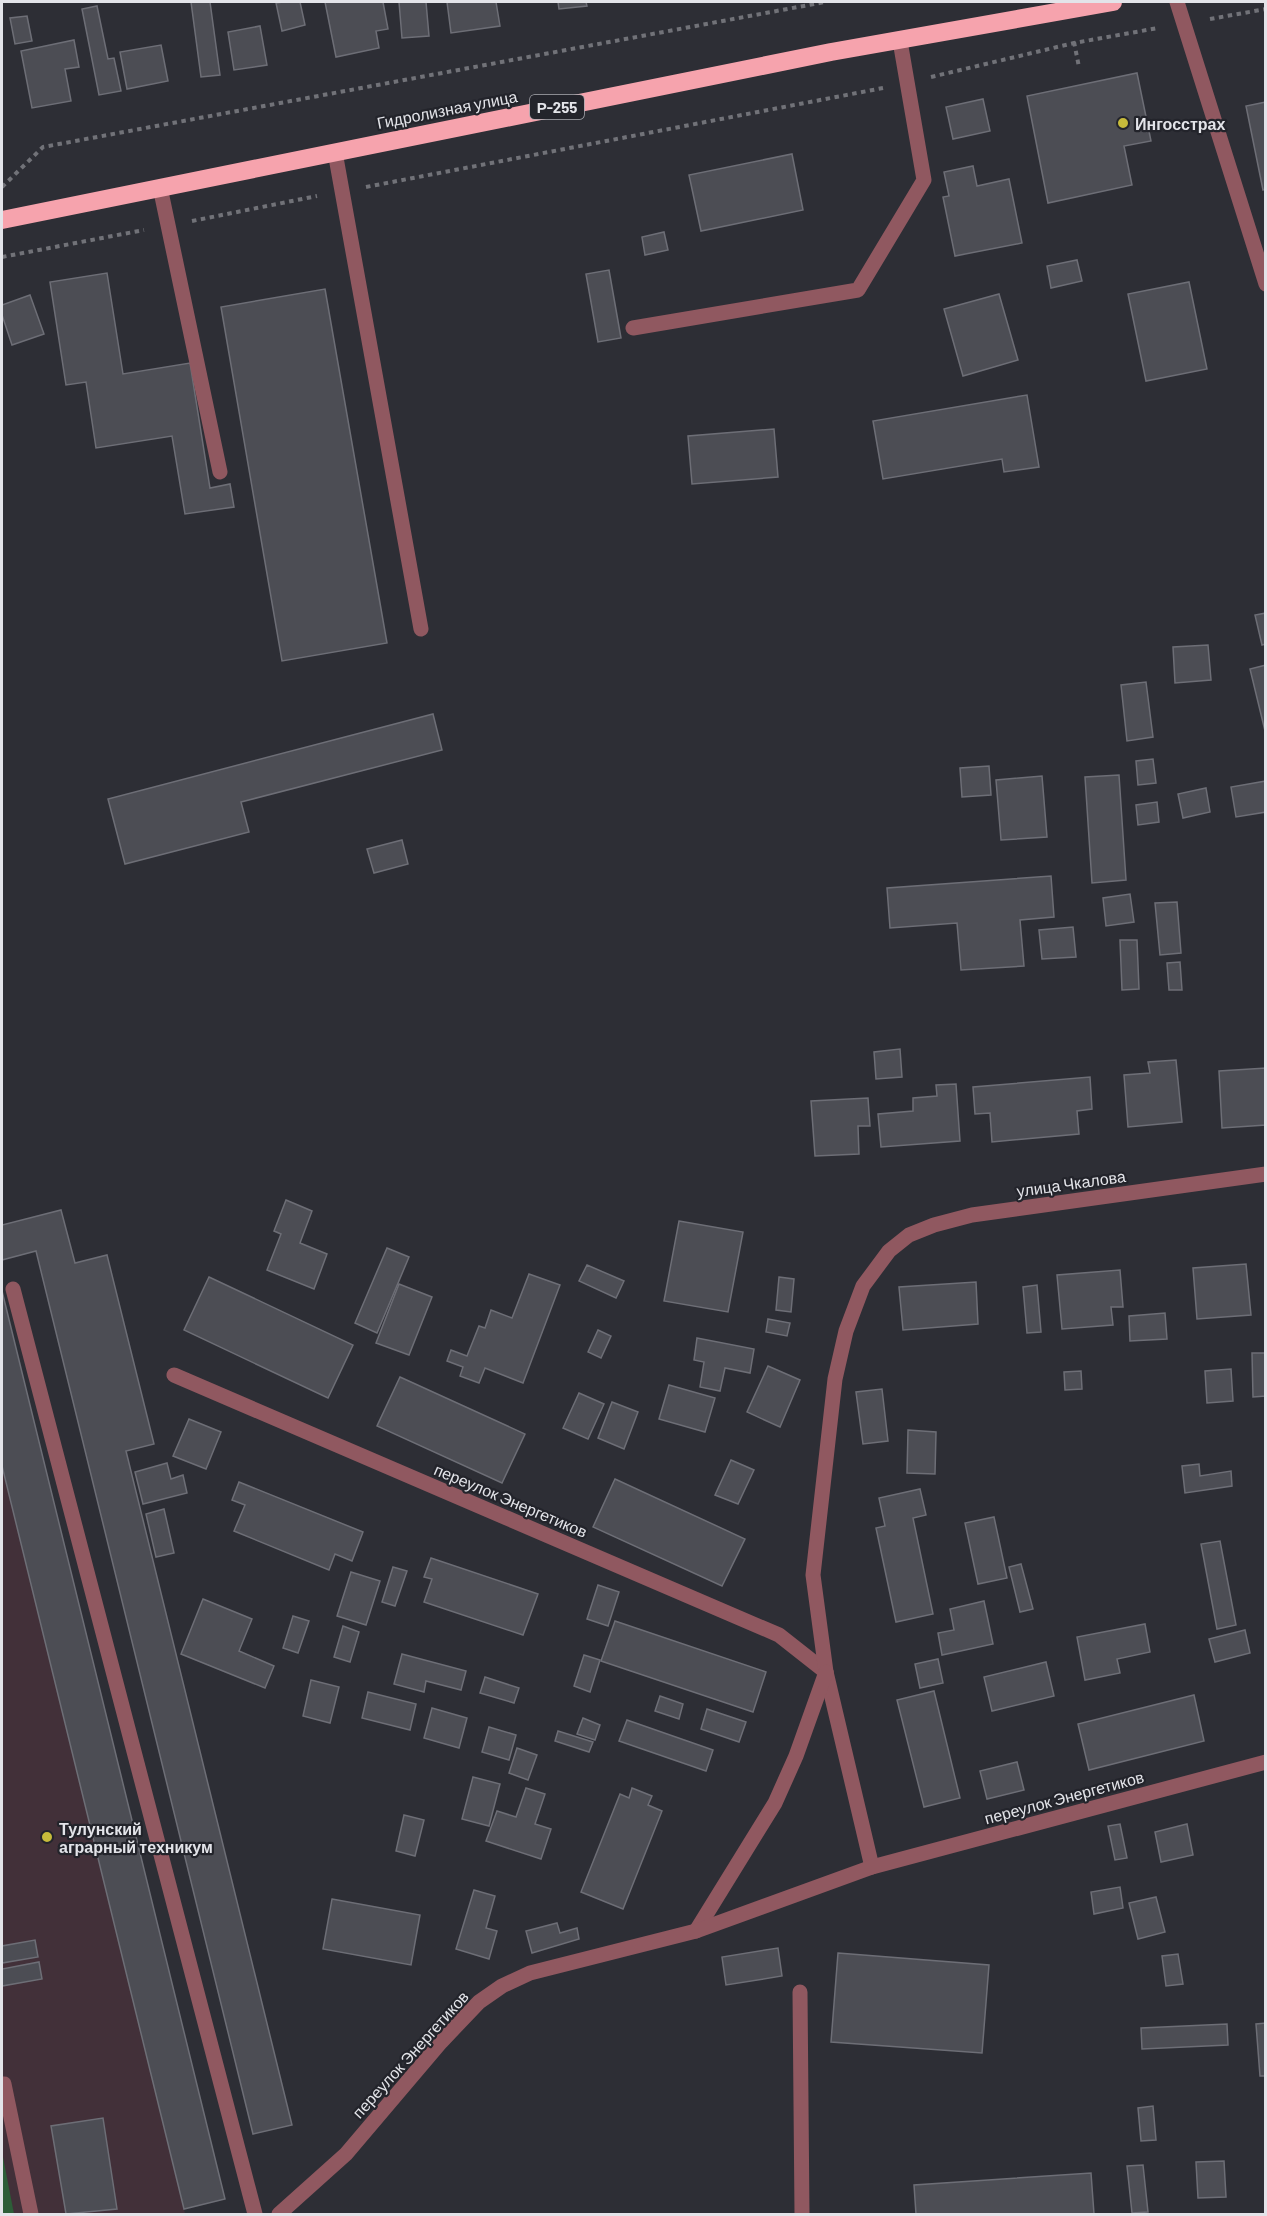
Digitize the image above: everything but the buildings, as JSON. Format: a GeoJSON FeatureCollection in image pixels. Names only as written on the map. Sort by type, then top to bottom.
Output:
{"type":"FeatureCollection","features":[{"type":"Feature","properties":{"kind":"highway","name":"Гидролизная улица"},"geometry":{"type":"LineString","coordinates":[[2,220],[796,59],[1113,2]]}},
{"type":"Feature","properties":{"kind":"street"},"geometry":{"type":"LineString","coordinates":[[1177,2],[1266,284]]}},
{"type":"Feature","properties":{"kind":"street"},"geometry":{"type":"LineString","coordinates":[[633,328],[858,290],[924,180],[900,41]]}},
{"type":"Feature","properties":{"kind":"street"},"geometry":{"type":"LineString","coordinates":[[335,152],[344,191],[421,629]]}},
{"type":"Feature","properties":{"kind":"street"},"geometry":{"type":"LineString","coordinates":[[160,188],[220,472]]}},
{"type":"Feature","properties":{"kind":"street","name":"улица Чкалова"},"geometry":{"type":"LineString","coordinates":[[826,1672],[813,1575],[835,1379],[846,1331],[863,1286],[889,1251],[909,1235],[934,1225],[972,1215],[1266,1174]]}},
{"type":"Feature","properties":{"kind":"street"},"geometry":{"type":"LineString","coordinates":[[13,1289],[255,2214]]}},
{"type":"Feature","properties":{"kind":"street","name":"переулок Энергетиков"},"geometry":{"type":"LineString","coordinates":[[174,1375],[778,1635],[826,1672]]}},
{"type":"Feature","properties":{"kind":"street"},"geometry":{"type":"LineString","coordinates":[[826,1672],[872,1867]]}},
{"type":"Feature","properties":{"kind":"street"},"geometry":{"type":"LineString","coordinates":[[696,1931],[775,1803],[796,1756],[826,1672]]}},
{"type":"Feature","properties":{"kind":"street","name":"переулок Энергетиков"},"geometry":{"type":"LineString","coordinates":[[279,2214],[346,2154],[478,2002],[502,1986],[530,1973],[696,1931],[872,1867],[1266,1762]]}},
{"type":"Feature","properties":{"kind":"street"},"geometry":{"type":"LineString","coordinates":[[800,1992],[802,2214]]}},
{"type":"Feature","properties":{"kind":"street"},"geometry":{"type":"LineString","coordinates":[[2,2084],[4,2084],[31,2214]]}},
{"type":"Feature","properties":{"kind":"path"},"geometry":{"type":"LineString","coordinates":[[2,187],[43,147],[825,2]]}},
{"type":"Feature","properties":{"kind":"path"},"geometry":{"type":"LineString","coordinates":[[2,257],[907,83],[1074,43],[1266,9]]}},
{"type":"Feature","properties":{"kind":"shaded area","name":"Тулунский аграрный техникум"},"geometry":{"type":"Polygon","coordinates":[[[2,1466],[184,2209],[185,2214],[2,2214],[2,1466]]]}},
{"type":"Feature","properties":{"kind":"green space"},"geometry":{"type":"Polygon","coordinates":[[[2,2152],[14,2214],[2,2214],[2,2152]]]}},
{"type":"Feature","properties":{"kind":"place","name":"Ингосстрах"},"geometry":{"type":"Point","coordinates":[1123,123]}},
{"type":"Feature","properties":{"kind":"place","name":"Тулунский аграрный техникум"},"geometry":{"type":"Point","coordinates":[47,1837]}}]}
